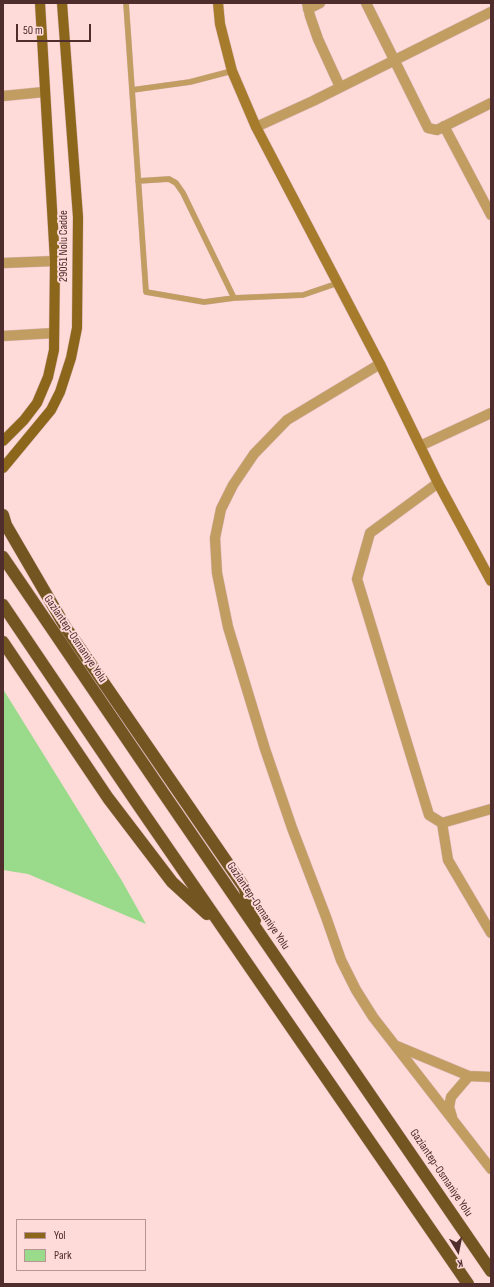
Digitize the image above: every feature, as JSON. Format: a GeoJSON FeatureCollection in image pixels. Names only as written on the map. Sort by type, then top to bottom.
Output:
{"type":"FeatureCollection","features":[{"type":"Feature","properties":{"kind":"highway"},"geometry":{"type":"LineString","coordinates":[[3,515],[6,525],[66,628],[244,887],[260,935]]}},
{"type":"Feature","properties":{"kind":"highway","name":"Gaziantep-Osmaniye Yolu"},"geometry":{"type":"LineString","coordinates":[[3,556],[260,935],[491,1271]]}},
{"type":"Feature","properties":{"kind":"highway"},"geometry":{"type":"LineString","coordinates":[[3,605],[222,928],[468,1284]]}},
{"type":"Feature","properties":{"kind":"highway"},"geometry":{"type":"LineString","coordinates":[[3,642],[108,798],[172,882],[222,928]]}},
{"type":"Feature","properties":{"kind":"main road","name":"29051 Nolu Cadde"},"geometry":{"type":"LineString","coordinates":[[3,441],[24,420],[37,403],[48,377],[54,350],[55,261],[40,3]]}},
{"type":"Feature","properties":{"kind":"main road","name":"29051 Nolu Cadde"},"geometry":{"type":"LineString","coordinates":[[3,468],[51,410],[60,392],[71,358],[77,328],[78,217],[62,3]]}},
{"type":"Feature","properties":{"kind":"street"},"geometry":{"type":"LineString","coordinates":[[218,3],[220,24],[232,71],[256,127],[380,364],[438,483],[491,581]]}},
{"type":"Feature","properties":{"kind":"street"},"geometry":{"type":"LineString","coordinates":[[320,3],[308,6],[318,39],[340,87]]}},
{"type":"Feature","properties":{"kind":"street"},"geometry":{"type":"LineString","coordinates":[[366,3],[428,128],[437,130],[491,103]]}},
{"type":"Feature","properties":{"kind":"street"},"geometry":{"type":"LineString","coordinates":[[256,127],[313,101],[491,12]]}},
{"type":"Feature","properties":{"kind":"street"},"geometry":{"type":"LineString","coordinates":[[3,96],[44,92]]}},
{"type":"Feature","properties":{"kind":"street"},"geometry":{"type":"LineString","coordinates":[[444,126],[491,215]]}},
{"type":"Feature","properties":{"kind":"street"},"geometry":{"type":"LineString","coordinates":[[3,263],[55,261]]}},
{"type":"Feature","properties":{"kind":"street"},"geometry":{"type":"LineString","coordinates":[[3,336],[54,333]]}},
{"type":"Feature","properties":{"kind":"street"},"geometry":{"type":"LineString","coordinates":[[380,364],[287,420],[254,454],[233,485],[221,509],[215,538],[217,573],[228,627],[265,749],[292,828],[341,960],[356,990],[373,1017],[491,1169]]}},
{"type":"Feature","properties":{"kind":"street"},"geometry":{"type":"LineString","coordinates":[[420,446],[491,413]]}},
{"type":"Feature","properties":{"kind":"street"},"geometry":{"type":"LineString","coordinates":[[438,483],[370,533],[357,579],[429,815],[442,823],[491,810]]}},
{"type":"Feature","properties":{"kind":"street"},"geometry":{"type":"LineString","coordinates":[[442,823],[448,860],[491,933]]}},
{"type":"Feature","properties":{"kind":"street"},"geometry":{"type":"LineString","coordinates":[[395,1045],[469,1076],[491,1076]]}},
{"type":"Feature","properties":{"kind":"street"},"geometry":{"type":"LineString","coordinates":[[452,1118],[449,1107],[451,1097],[469,1076]]}},
{"type":"Feature","properties":{"kind":"lane"},"geometry":{"type":"LineString","coordinates":[[126,3],[146,292],[204,302],[234,298],[302,295],[338,283]]}},
{"type":"Feature","properties":{"kind":"lane"},"geometry":{"type":"LineString","coordinates":[[132,90],[190,82],[232,71]]}},
{"type":"Feature","properties":{"kind":"lane"},"geometry":{"type":"LineString","coordinates":[[138,181],[169,179],[176,183],[187,200],[234,298]]}},
{"type":"Feature","properties":{"kind":"green space"},"geometry":{"type":"Polygon","coordinates":[[[3,689],[122,881],[146,924],[28,874],[3,870],[3,689]]]}}]}
